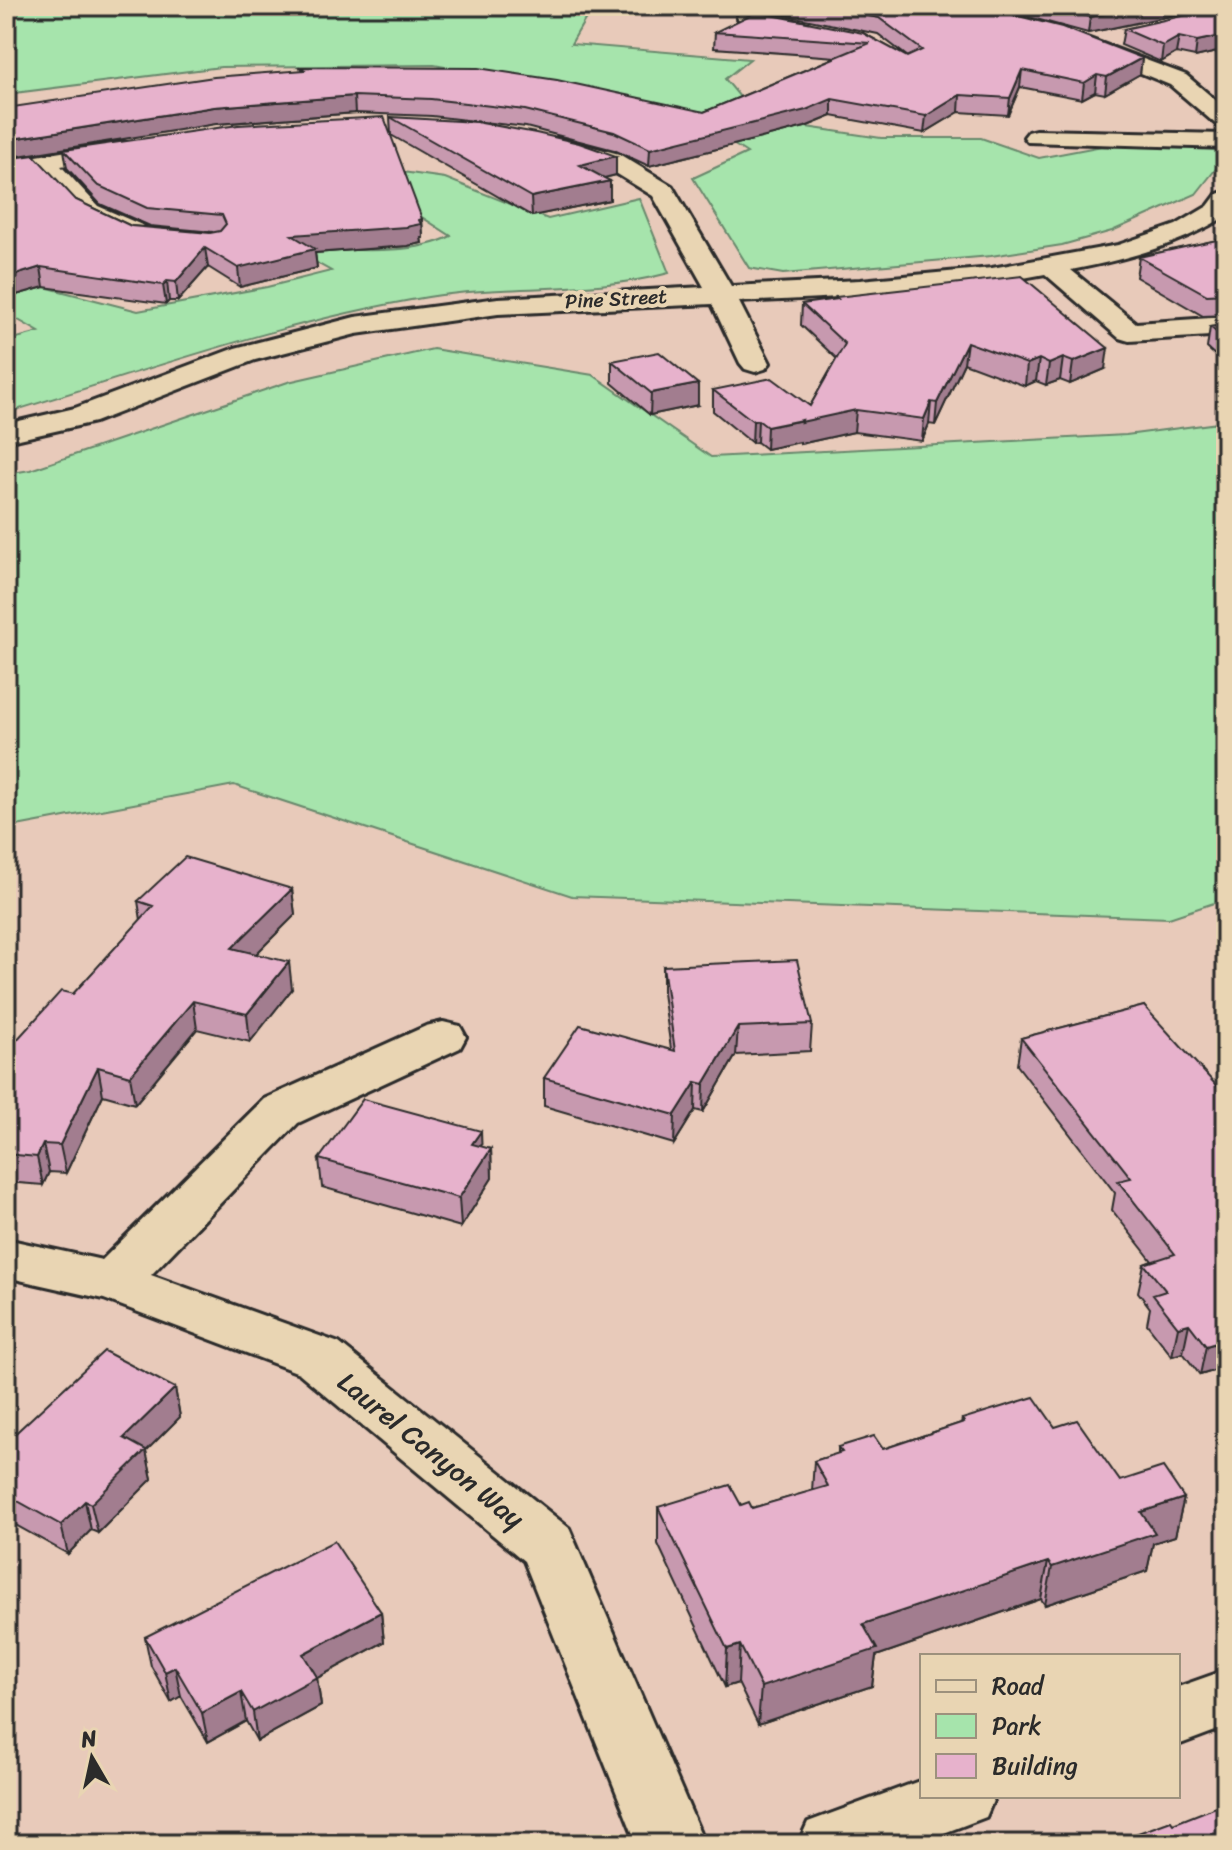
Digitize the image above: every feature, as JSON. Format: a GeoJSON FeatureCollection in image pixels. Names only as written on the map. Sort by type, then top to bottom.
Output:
{"type":"FeatureCollection","features":[{"type":"Feature","properties":{"kind":"street"},"geometry":{"type":"LineString","coordinates":[[759,6],[747,17],[824,32]]}},
{"type":"Feature","properties":{"kind":"street"},"geometry":{"type":"LineString","coordinates":[[1128,34],[1078,41],[1178,80],[1226,121]]}},
{"type":"Feature","properties":{"kind":"street"},"geometry":{"type":"LineString","coordinates":[[530,137],[610,159],[663,191],[721,293],[755,363]]}},
{"type":"Feature","properties":{"kind":"street"},"geometry":{"type":"LineString","coordinates":[[1036,137],[1226,141]]}},
{"type":"Feature","properties":{"kind":"street"},"geometry":{"type":"LineString","coordinates":[[6,168],[148,144]]}},
{"type":"Feature","properties":{"kind":"street"},"geometry":{"type":"LineString","coordinates":[[44,162],[89,211],[144,236],[158,237]]}},
{"type":"Feature","properties":{"kind":"street","name":"Pine Street"},"geometry":{"type":"LineString","coordinates":[[6,433],[84,415],[245,354],[355,326],[498,306],[860,288],[992,276],[1124,252],[1185,230],[1217,211],[1226,199]]}},
{"type":"Feature","properties":{"kind":"street"},"geometry":{"type":"LineString","coordinates":[[1052,267],[1129,332],[1226,326]]}},
{"type":"Feature","properties":{"kind":"street"},"geometry":{"type":"LineString","coordinates":[[113,1282],[281,1111],[443,1037]]}},
{"type":"Feature","properties":{"kind":"street","name":"Laurel Canyon Way"},"geometry":{"type":"LineString","coordinates":[[6,1258],[113,1282],[319,1358],[548,1546],[671,1844]]}},
{"type":"Feature","properties":{"kind":"street"},"geometry":{"type":"LineString","coordinates":[[1180,1715],[1226,1698]]}},
{"type":"Feature","properties":{"kind":"street"},"geometry":{"type":"LineString","coordinates":[[832,1844],[957,1798]]}},
{"type":"Feature","properties":{"kind":"green space"},"geometry":{"type":"Polygon","coordinates":[[[6,6],[136,13],[205,6],[638,6],[586,18],[571,44],[750,59],[725,79],[759,120],[881,138],[981,138],[1039,158],[1102,146],[1226,148],[1226,156],[1196,194],[1112,231],[1062,245],[991,256],[783,274],[749,268],[693,178],[747,153],[700,123],[581,92],[434,65],[221,67],[6,94],[6,6]]]}},
{"type":"Feature","properties":{"kind":"green space"},"geometry":{"type":"Polygon","coordinates":[[[374,168],[445,178],[548,219],[639,198],[669,273],[610,284],[458,293],[374,307],[215,348],[6,413],[6,341],[39,332],[6,313],[6,270],[25,282],[138,311],[267,287],[331,271],[290,248],[394,249],[434,243],[451,236],[423,218],[392,205],[374,168]]]}},
{"type":"Feature","properties":{"kind":"green space"},"geometry":{"type":"Polygon","coordinates":[[[433,349],[593,375],[711,457],[1126,435],[1226,422],[1226,899],[1169,918],[572,896],[234,785],[6,828],[6,474],[30,470],[288,382],[433,349]]]}},
{"type":"Feature","properties":{"kind":"building"},"geometry":{"type":"Polygon","coordinates":[[[816,6],[978,6],[1062,27],[1142,58],[1107,77],[1097,75],[1084,83],[1022,70],[1010,98],[960,95],[926,116],[832,99],[806,110],[650,149],[614,132],[525,110],[431,99],[354,96],[214,107],[6,140],[6,108],[214,77],[305,70],[300,67],[478,68],[557,80],[704,112],[870,43],[715,32],[756,12],[863,33],[907,57],[922,50],[879,18],[816,6]]]}},
{"type":"Feature","properties":{"kind":"building"},"geometry":{"type":"Polygon","coordinates":[[[1047,6],[1145,6],[1090,17],[1047,6]]]}},
{"type":"Feature","properties":{"kind":"building"},"geometry":{"type":"Polygon","coordinates":[[[1226,6],[1226,35],[1197,41],[1179,37],[1163,46],[1124,29],[1226,6]]]}},
{"type":"Feature","properties":{"kind":"building"},"geometry":{"type":"Polygon","coordinates":[[[384,117],[422,219],[419,220],[421,224],[292,235],[315,249],[238,268],[205,248],[176,282],[167,281],[163,285],[41,267],[6,278],[6,159],[34,155],[76,200],[131,226],[210,233],[220,231],[226,224],[222,215],[147,208],[97,185],[64,150],[238,125],[384,117]]]}},
{"type":"Feature","properties":{"kind":"building"},"geometry":{"type":"Polygon","coordinates":[[[390,117],[476,122],[579,143],[616,156],[580,165],[610,181],[531,197],[390,117]]]}},
{"type":"Feature","properties":{"kind":"building"},"geometry":{"type":"Polygon","coordinates":[[[1226,238],[1226,294],[1207,295],[1139,257],[1226,238]]]}},
{"type":"Feature","properties":{"kind":"building"},"geometry":{"type":"Polygon","coordinates":[[[1022,276],[1108,348],[1073,362],[1063,358],[1049,364],[1039,359],[1027,364],[967,342],[937,403],[931,402],[924,419],[856,410],[767,427],[758,420],[753,421],[713,390],[772,378],[810,406],[845,344],[802,304],[838,299],[836,297],[1022,276]]]}},
{"type":"Feature","properties":{"kind":"building"},"geometry":{"type":"Polygon","coordinates":[[[1226,325],[1226,340],[1210,327],[1226,325]]]}},
{"type":"Feature","properties":{"kind":"building"},"geometry":{"type":"Polygon","coordinates":[[[659,352],[698,384],[651,393],[612,361],[659,352]]]}},
{"type":"Feature","properties":{"kind":"building"},"geometry":{"type":"Polygon","coordinates":[[[185,857],[292,889],[232,948],[289,962],[247,1014],[193,1001],[130,1076],[98,1067],[60,1145],[43,1144],[37,1157],[6,1154],[6,1052],[61,991],[73,994],[153,906],[138,901],[185,857]]]}},
{"type":"Feature","properties":{"kind":"building"},"geometry":{"type":"Polygon","coordinates":[[[797,960],[812,1024],[738,1027],[704,1084],[696,1082],[675,1115],[544,1078],[580,1025],[675,1051],[663,966],[797,960]]]}},
{"type":"Feature","properties":{"kind":"building"},"geometry":{"type":"Polygon","coordinates":[[[1144,1006],[1226,1096],[1226,1340],[1206,1346],[1189,1324],[1178,1327],[1153,1295],[1166,1291],[1144,1264],[1175,1254],[1118,1181],[1131,1178],[1021,1038],[1144,1006]]]}},
{"type":"Feature","properties":{"kind":"building"},"geometry":{"type":"Polygon","coordinates":[[[363,1099],[481,1131],[472,1144],[491,1149],[459,1198],[319,1159],[363,1099]]]}},
{"type":"Feature","properties":{"kind":"building"},"geometry":{"type":"Polygon","coordinates":[[[104,1351],[175,1388],[124,1438],[146,1450],[91,1504],[85,1501],[61,1525],[7,1495],[15,1487],[6,1482],[6,1442],[104,1351]]]}},
{"type":"Feature","properties":{"kind":"building"},"geometry":{"type":"Polygon","coordinates":[[[1034,1397],[1055,1427],[1077,1420],[1120,1481],[1163,1467],[1184,1498],[1141,1512],[1155,1533],[1052,1567],[1048,1562],[863,1624],[877,1649],[761,1687],[740,1645],[727,1649],[658,1507],[730,1485],[741,1505],[749,1502],[752,1508],[828,1486],[814,1461],[842,1452],[838,1447],[874,1436],[883,1449],[964,1422],[962,1419],[1034,1397]]]}},
{"type":"Feature","properties":{"kind":"building"},"geometry":{"type":"Polygon","coordinates":[[[334,1541],[381,1612],[303,1654],[317,1677],[253,1712],[241,1692],[202,1713],[175,1667],[165,1672],[145,1637],[334,1541]]]}},
{"type":"Feature","properties":{"kind":"building"},"geometry":{"type":"Polygon","coordinates":[[[1226,1803],[1226,1844],[1108,1844],[1171,1821],[1173,1824],[1226,1803]]]}}]}
